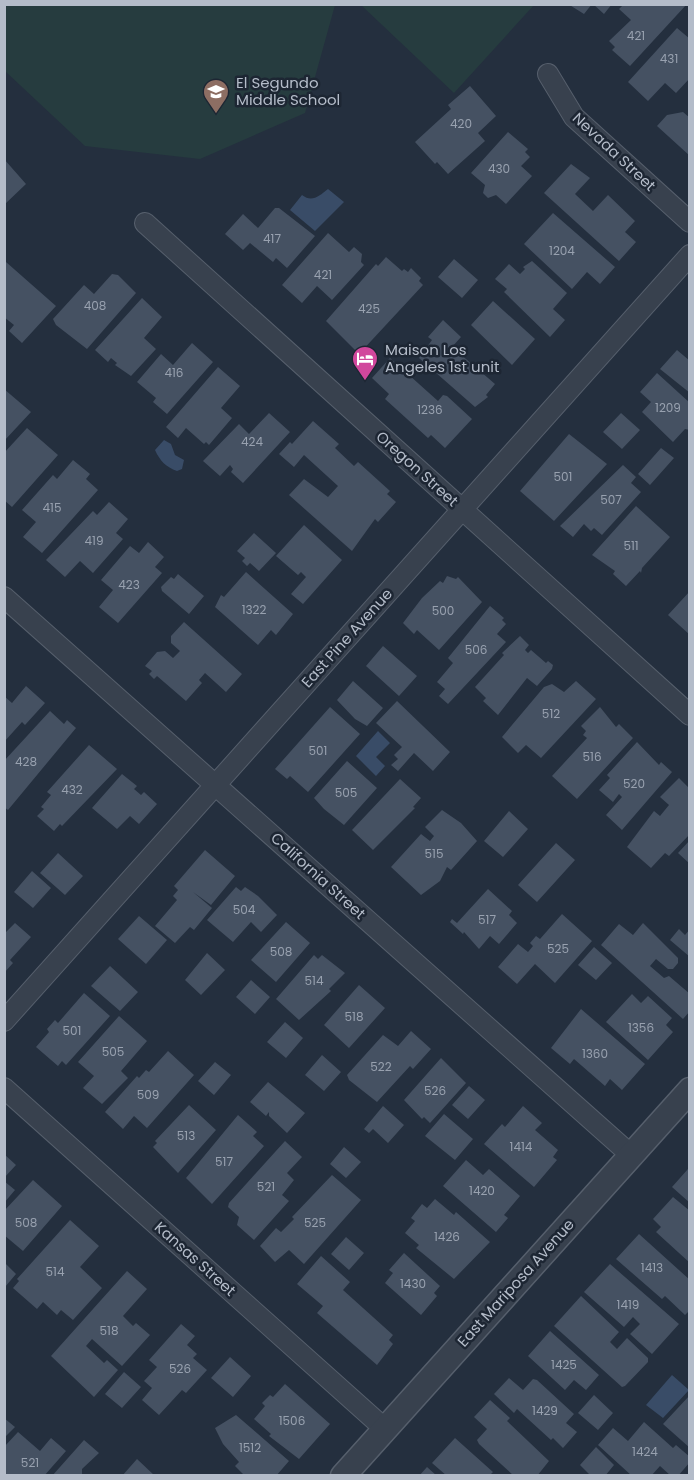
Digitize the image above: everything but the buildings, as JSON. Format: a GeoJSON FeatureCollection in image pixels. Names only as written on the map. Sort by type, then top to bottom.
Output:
{"type":"FeatureCollection","features":[{"type":"Feature","properties":{"kind":"street","name":"Nevada Street"},"geometry":{"type":"LineString","coordinates":[[548,74],[574,117],[690,222]]}},
{"type":"Feature","properties":{"kind":"street","name":"Oregon Street"},"geometry":{"type":"LineString","coordinates":[[145,223],[690,715]]}},
{"type":"Feature","properties":{"kind":"street","name":"East Pine Avenue"},"geometry":{"type":"LineString","coordinates":[[4,1020],[690,255]]}},
{"type":"Feature","properties":{"kind":"street","name":"California Street"},"geometry":{"type":"LineString","coordinates":[[4,597],[631,1155]]}},
{"type":"Feature","properties":{"kind":"street","name":"Kansas Street"},"geometry":{"type":"LineString","coordinates":[[4,1088],[385,1429]]}},
{"type":"Feature","properties":{"kind":"street","name":"East Mariposa Avenue"},"geometry":{"type":"LineString","coordinates":[[343,1476],[690,1090]]}},
{"type":"Feature","properties":{"kind":"green space"},"geometry":{"type":"Polygon","coordinates":[[[4,5],[335,5],[305,113],[200,159],[85,146],[5,71],[4,5]]]}},
{"type":"Feature","properties":{"kind":"green space"},"geometry":{"type":"Polygon","coordinates":[[[361,5],[534,5],[454,93],[361,5]]]}},
{"type":"Feature","properties":{"kind":"water"},"geometry":{"type":"Polygon","coordinates":[[[328,189],[344,202],[315,231],[290,210],[302,195],[312,198],[328,189]]]}},
{"type":"Feature","properties":{"kind":"water"},"geometry":{"type":"Polygon","coordinates":[[[164,440],[171,444],[175,455],[184,460],[182,469],[177,471],[173,469],[159,457],[155,450],[164,440]]]}},
{"type":"Feature","properties":{"kind":"water"},"geometry":{"type":"Polygon","coordinates":[[[378,731],[390,743],[376,757],[385,766],[376,776],[356,756],[378,731]]]}},
{"type":"Feature","properties":{"kind":"water"},"geometry":{"type":"Polygon","coordinates":[[[672,1375],[689,1390],[663,1418],[646,1405],[672,1375]]]}},
{"type":"Feature","properties":{"kind":"place","name":"El Segundo Middle School"},"geometry":{"type":"Point","coordinates":[216,115]}},
{"type":"Feature","properties":{"kind":"place","name":"Maison Los Angeles 1st unit"},"geometry":{"type":"Point","coordinates":[365,382]}}]}
